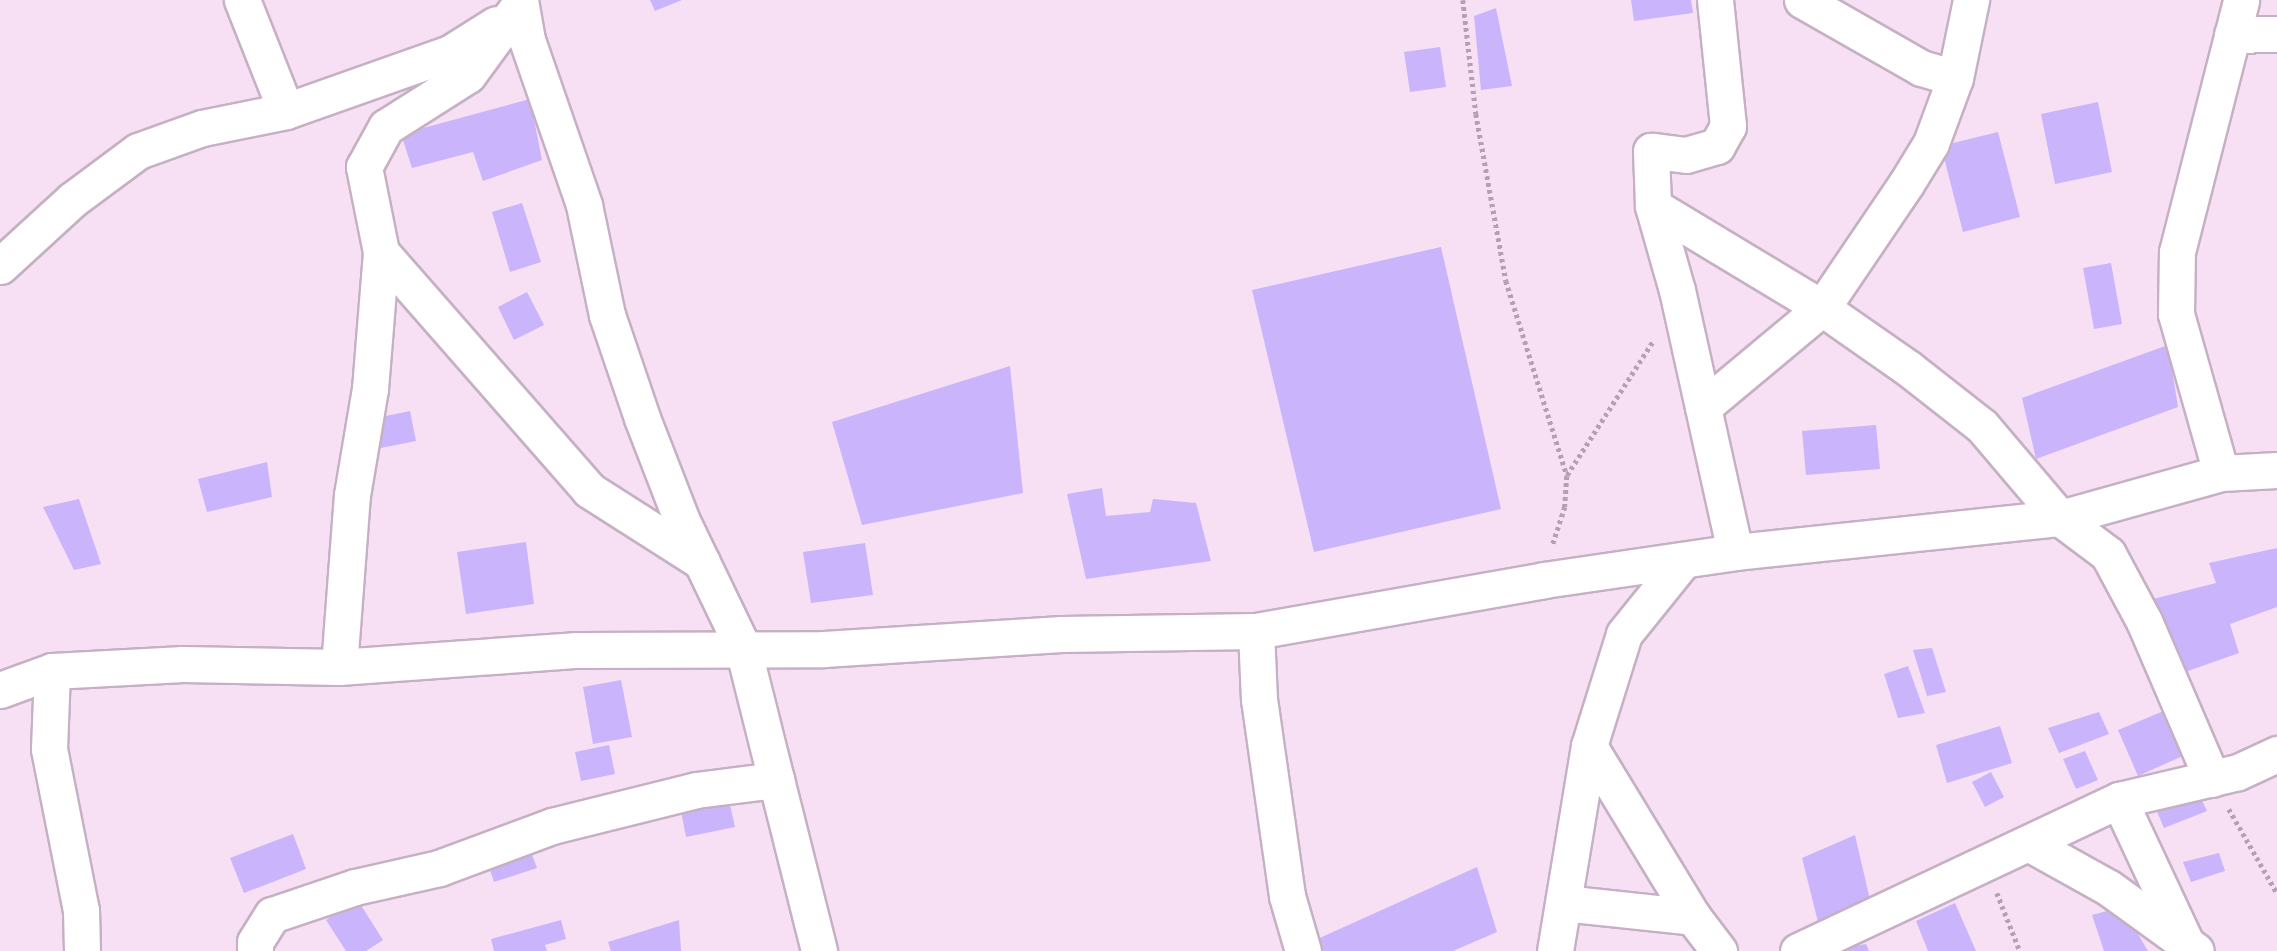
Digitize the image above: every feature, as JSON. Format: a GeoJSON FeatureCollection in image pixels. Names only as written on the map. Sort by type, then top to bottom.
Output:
{"type":"FeatureCollection","features":[{"type":"Feature","properties":{"kind":"street"},"geometry":{"type":"LineString","coordinates":[[242,0],[286,111]]}},
{"type":"Feature","properties":{"kind":"street"},"geometry":{"type":"LineString","coordinates":[[1715,0],[1728,126],[1717,146],[1686,155],[1651,151],[1653,206],[1677,290],[1735,552]]}},
{"type":"Feature","properties":{"kind":"street"},"geometry":{"type":"LineString","coordinates":[[1802,0],[1921,68],[1955,78]]}},
{"type":"Feature","properties":{"kind":"street"},"geometry":{"type":"LineString","coordinates":[[1703,407],[1822,308],[1931,143],[1955,78],[1971,0]]}},
{"type":"Feature","properties":{"kind":"street"},"geometry":{"type":"LineString","coordinates":[[2221,473],[2176,314],[2177,252],[2241,0]]}},
{"type":"Feature","properties":{"kind":"street"},"geometry":{"type":"LineString","coordinates":[[0,266],[72,200],[138,151],[202,128],[286,111],[450,53],[481,37],[522,1]]}},
{"type":"Feature","properties":{"kind":"street"},"geometry":{"type":"LineString","coordinates":[[340,667],[352,495],[370,389],[381,252],[364,167],[386,127],[468,75],[522,1]]}},
{"type":"Feature","properties":{"kind":"street"},"geometry":{"type":"LineString","coordinates":[[522,1],[527,40],[583,205],[607,315],[642,418],[702,562],[743,648],[819,951]]}},
{"type":"Feature","properties":{"kind":"street"},"geometry":{"type":"LineString","coordinates":[[2232,35],[2277,34]]}},
{"type":"Feature","properties":{"kind":"street"},"geometry":{"type":"LineString","coordinates":[[1653,206],[1822,308],[1982,426],[2060,518],[2108,554],[2144,621],[2212,779]]}},
{"type":"Feature","properties":{"kind":"street"},"geometry":{"type":"LineString","coordinates":[[381,252],[589,490],[702,562]]}},
{"type":"Feature","properties":{"kind":"street"},"geometry":{"type":"LineString","coordinates":[[0,690],[52,671],[183,664],[340,667],[577,650],[824,649],[1062,634],[1256,631],[1544,580],[1735,552],[2060,518],[2221,473],[2277,470]]}},
{"type":"Feature","properties":{"kind":"street"},"geometry":{"type":"LineString","coordinates":[[1555,951],[1589,746],[1624,634],[1683,561]]}},
{"type":"Feature","properties":{"kind":"street"},"geometry":{"type":"LineString","coordinates":[[1256,631],[1259,699],[1287,897],[1303,951]]}},
{"type":"Feature","properties":{"kind":"street"},"geometry":{"type":"LineString","coordinates":[[52,671],[49,749],[81,910],[82,951]]}},
{"type":"Feature","properties":{"kind":"street"},"geometry":{"type":"LineString","coordinates":[[1589,746],[1693,917],[1719,951]]}},
{"type":"Feature","properties":{"kind":"street"},"geometry":{"type":"LineString","coordinates":[[1798,951],[1987,866],[2119,800],[2212,779],[2277,754]]}},
{"type":"Feature","properties":{"kind":"street"},"geometry":{"type":"LineString","coordinates":[[255,951],[255,942],[272,915],[355,887],[439,868],[552,827],[696,790],[776,780]]}},
{"type":"Feature","properties":{"kind":"street"},"geometry":{"type":"LineString","coordinates":[[2119,800],[2190,948]]}},
{"type":"Feature","properties":{"kind":"street"},"geometry":{"type":"LineString","coordinates":[[2030,844],[2109,888],[2190,948]]}},
{"type":"Feature","properties":{"kind":"street"},"geometry":{"type":"LineString","coordinates":[[1563,903],[1693,917]]}},
{"type":"Feature","properties":{"kind":"path"},"geometry":{"type":"LineString","coordinates":[[1464,0],[1476,114],[1506,281],[1567,476],[1565,507],[1544,580]]}},
{"type":"Feature","properties":{"kind":"path"},"geometry":{"type":"LineString","coordinates":[[1567,476],[1658,333],[1677,290]]}},
{"type":"Feature","properties":{"kind":"path"},"geometry":{"type":"LineString","coordinates":[[2212,779],[2277,893]]}},
{"type":"Feature","properties":{"kind":"path"},"geometry":{"type":"LineString","coordinates":[[1987,866],[2020,951]]}},
{"type":"Feature","properties":{"kind":"building"},"geometry":{"type":"Polygon","coordinates":[[[650,0],[682,0],[655,11],[650,0]]]}},
{"type":"Feature","properties":{"kind":"building"},"geometry":{"type":"Polygon","coordinates":[[[1631,0],[1691,0],[1693,13],[1634,21],[1631,0]]]}},
{"type":"Feature","properties":{"kind":"building"},"geometry":{"type":"Polygon","coordinates":[[[1496,8],[1512,86],[1481,90],[1474,16],[1496,8]]]}},
{"type":"Feature","properties":{"kind":"building"},"geometry":{"type":"Polygon","coordinates":[[[1440,47],[1446,87],[1410,92],[1404,52],[1440,47]]]}},
{"type":"Feature","properties":{"kind":"building"},"geometry":{"type":"Polygon","coordinates":[[[530,99],[542,160],[483,181],[473,152],[412,168],[401,134],[530,99]]]}},
{"type":"Feature","properties":{"kind":"building"},"geometry":{"type":"Polygon","coordinates":[[[2098,102],[2112,172],[2055,184],[2041,114],[2098,102]]]}},
{"type":"Feature","properties":{"kind":"building"},"geometry":{"type":"Polygon","coordinates":[[[1998,132],[2020,217],[1963,232],[1941,146],[1998,132]]]}},
{"type":"Feature","properties":{"kind":"building"},"geometry":{"type":"Polygon","coordinates":[[[522,203],[541,262],[510,272],[492,212],[522,203]]]}},
{"type":"Feature","properties":{"kind":"building"},"geometry":{"type":"Polygon","coordinates":[[[1441,247],[1501,509],[1314,552],[1252,290],[1441,247]]]}},
{"type":"Feature","properties":{"kind":"building"},"geometry":{"type":"Polygon","coordinates":[[[2111,263],[2122,324],[2094,329],[2083,268],[2111,263]]]}},
{"type":"Feature","properties":{"kind":"building"},"geometry":{"type":"Polygon","coordinates":[[[527,292],[544,325],[514,340],[498,307],[527,292]]]}},
{"type":"Feature","properties":{"kind":"building"},"geometry":{"type":"Polygon","coordinates":[[[2168,345],[2178,407],[2036,459],[2022,398],[2168,345]]]}},
{"type":"Feature","properties":{"kind":"building"},"geometry":{"type":"Polygon","coordinates":[[[1010,366],[1023,493],[862,525],[832,422],[1010,366]]]}},
{"type":"Feature","properties":{"kind":"building"},"geometry":{"type":"Polygon","coordinates":[[[410,411],[416,441],[381,448],[376,418],[410,411]]]}},
{"type":"Feature","properties":{"kind":"building"},"geometry":{"type":"Polygon","coordinates":[[[1876,425],[1880,469],[1806,475],[1802,431],[1876,425]]]}},
{"type":"Feature","properties":{"kind":"building"},"geometry":{"type":"Polygon","coordinates":[[[267,462],[272,497],[207,512],[198,479],[267,462]]]}},
{"type":"Feature","properties":{"kind":"building"},"geometry":{"type":"Polygon","coordinates":[[[1102,488],[1106,516],[1150,512],[1153,499],[1196,503],[1211,561],[1086,579],[1067,494],[1102,488]]]}},
{"type":"Feature","properties":{"kind":"building"},"geometry":{"type":"Polygon","coordinates":[[[79,499],[101,564],[74,570],[43,507],[79,499]]]}},
{"type":"Feature","properties":{"kind":"building"},"geometry":{"type":"Polygon","coordinates":[[[526,542],[534,604],[466,614],[457,552],[526,542]]]}},
{"type":"Feature","properties":{"kind":"building"},"geometry":{"type":"Polygon","coordinates":[[[865,543],[873,595],[811,603],[803,552],[865,543]]]}},
{"type":"Feature","properties":{"kind":"building"},"geometry":{"type":"Polygon","coordinates":[[[2277,548],[2277,607],[2230,624],[2239,653],[2185,672],[2153,599],[2216,583],[2209,563],[2277,548]]]}},
{"type":"Feature","properties":{"kind":"building"},"geometry":{"type":"Polygon","coordinates":[[[1932,648],[1946,692],[1927,696],[1913,650],[1932,648]]]}},
{"type":"Feature","properties":{"kind":"building"},"geometry":{"type":"Polygon","coordinates":[[[1908,666],[1925,713],[1898,718],[1884,674],[1908,666]]]}},
{"type":"Feature","properties":{"kind":"building"},"geometry":{"type":"Polygon","coordinates":[[[621,680],[632,737],[593,744],[583,687],[621,680]]]}},
{"type":"Feature","properties":{"kind":"building"},"geometry":{"type":"Polygon","coordinates":[[[2166,710],[2185,755],[2138,776],[2118,730],[2166,710]]]}},
{"type":"Feature","properties":{"kind":"building"},"geometry":{"type":"Polygon","coordinates":[[[2099,712],[2109,734],[2059,753],[2048,728],[2099,712]]]}},
{"type":"Feature","properties":{"kind":"building"},"geometry":{"type":"Polygon","coordinates":[[[2000,726],[2012,763],[1947,783],[1936,745],[2000,726]]]}},
{"type":"Feature","properties":{"kind":"building"},"geometry":{"type":"Polygon","coordinates":[[[609,745],[615,774],[581,781],[575,752],[609,745]]]}},
{"type":"Feature","properties":{"kind":"building"},"geometry":{"type":"Polygon","coordinates":[[[2085,751],[2098,780],[2076,789],[2063,759],[2085,751]]]}},
{"type":"Feature","properties":{"kind":"building"},"geometry":{"type":"Polygon","coordinates":[[[1991,772],[2004,797],[1985,807],[1972,782],[1991,772]]]}},
{"type":"Feature","properties":{"kind":"building"},"geometry":{"type":"Polygon","coordinates":[[[2198,792],[2207,811],[2164,828],[2156,809],[2198,792]]]}},
{"type":"Feature","properties":{"kind":"building"},"geometry":{"type":"Polygon","coordinates":[[[728,796],[735,827],[686,837],[680,806],[728,796]]]}},
{"type":"Feature","properties":{"kind":"building"},"geometry":{"type":"Polygon","coordinates":[[[293,834],[306,869],[244,893],[230,858],[293,834]]]}},
{"type":"Feature","properties":{"kind":"building"},"geometry":{"type":"Polygon","coordinates":[[[1855,835],[1871,904],[1820,930],[1802,858],[1855,835]]]}},
{"type":"Feature","properties":{"kind":"building"},"geometry":{"type":"Polygon","coordinates":[[[529,847],[537,868],[494,882],[487,861],[529,847]]]}},
{"type":"Feature","properties":{"kind":"building"},"geometry":{"type":"Polygon","coordinates":[[[2219,853],[2225,871],[2191,882],[2183,862],[2219,853]]]}},
{"type":"Feature","properties":{"kind":"building"},"geometry":{"type":"Polygon","coordinates":[[[1477,867],[1497,932],[1453,951],[1317,951],[1313,941],[1477,867]]]}},
{"type":"Feature","properties":{"kind":"building"},"geometry":{"type":"Polygon","coordinates":[[[357,899],[383,940],[366,951],[346,951],[326,920],[357,899]]]}},
{"type":"Feature","properties":{"kind":"building"},"geometry":{"type":"Polygon","coordinates":[[[1955,903],[1976,951],[1928,951],[1916,921],[1955,903]]]}},
{"type":"Feature","properties":{"kind":"building"},"geometry":{"type":"Polygon","coordinates":[[[2122,907],[2148,951],[2104,951],[2092,915],[2122,907]]]}},
{"type":"Feature","properties":{"kind":"building"},"geometry":{"type":"Polygon","coordinates":[[[561,920],[566,939],[545,945],[547,951],[494,951],[491,939],[561,920]]]}},
{"type":"Feature","properties":{"kind":"building"},"geometry":{"type":"Polygon","coordinates":[[[679,920],[681,951],[611,951],[608,942],[679,920]]]}},
{"type":"Feature","properties":{"kind":"building"},"geometry":{"type":"Polygon","coordinates":[[[1866,944],[1869,951],[1834,951],[1834,950],[1866,944]]]}}]}
